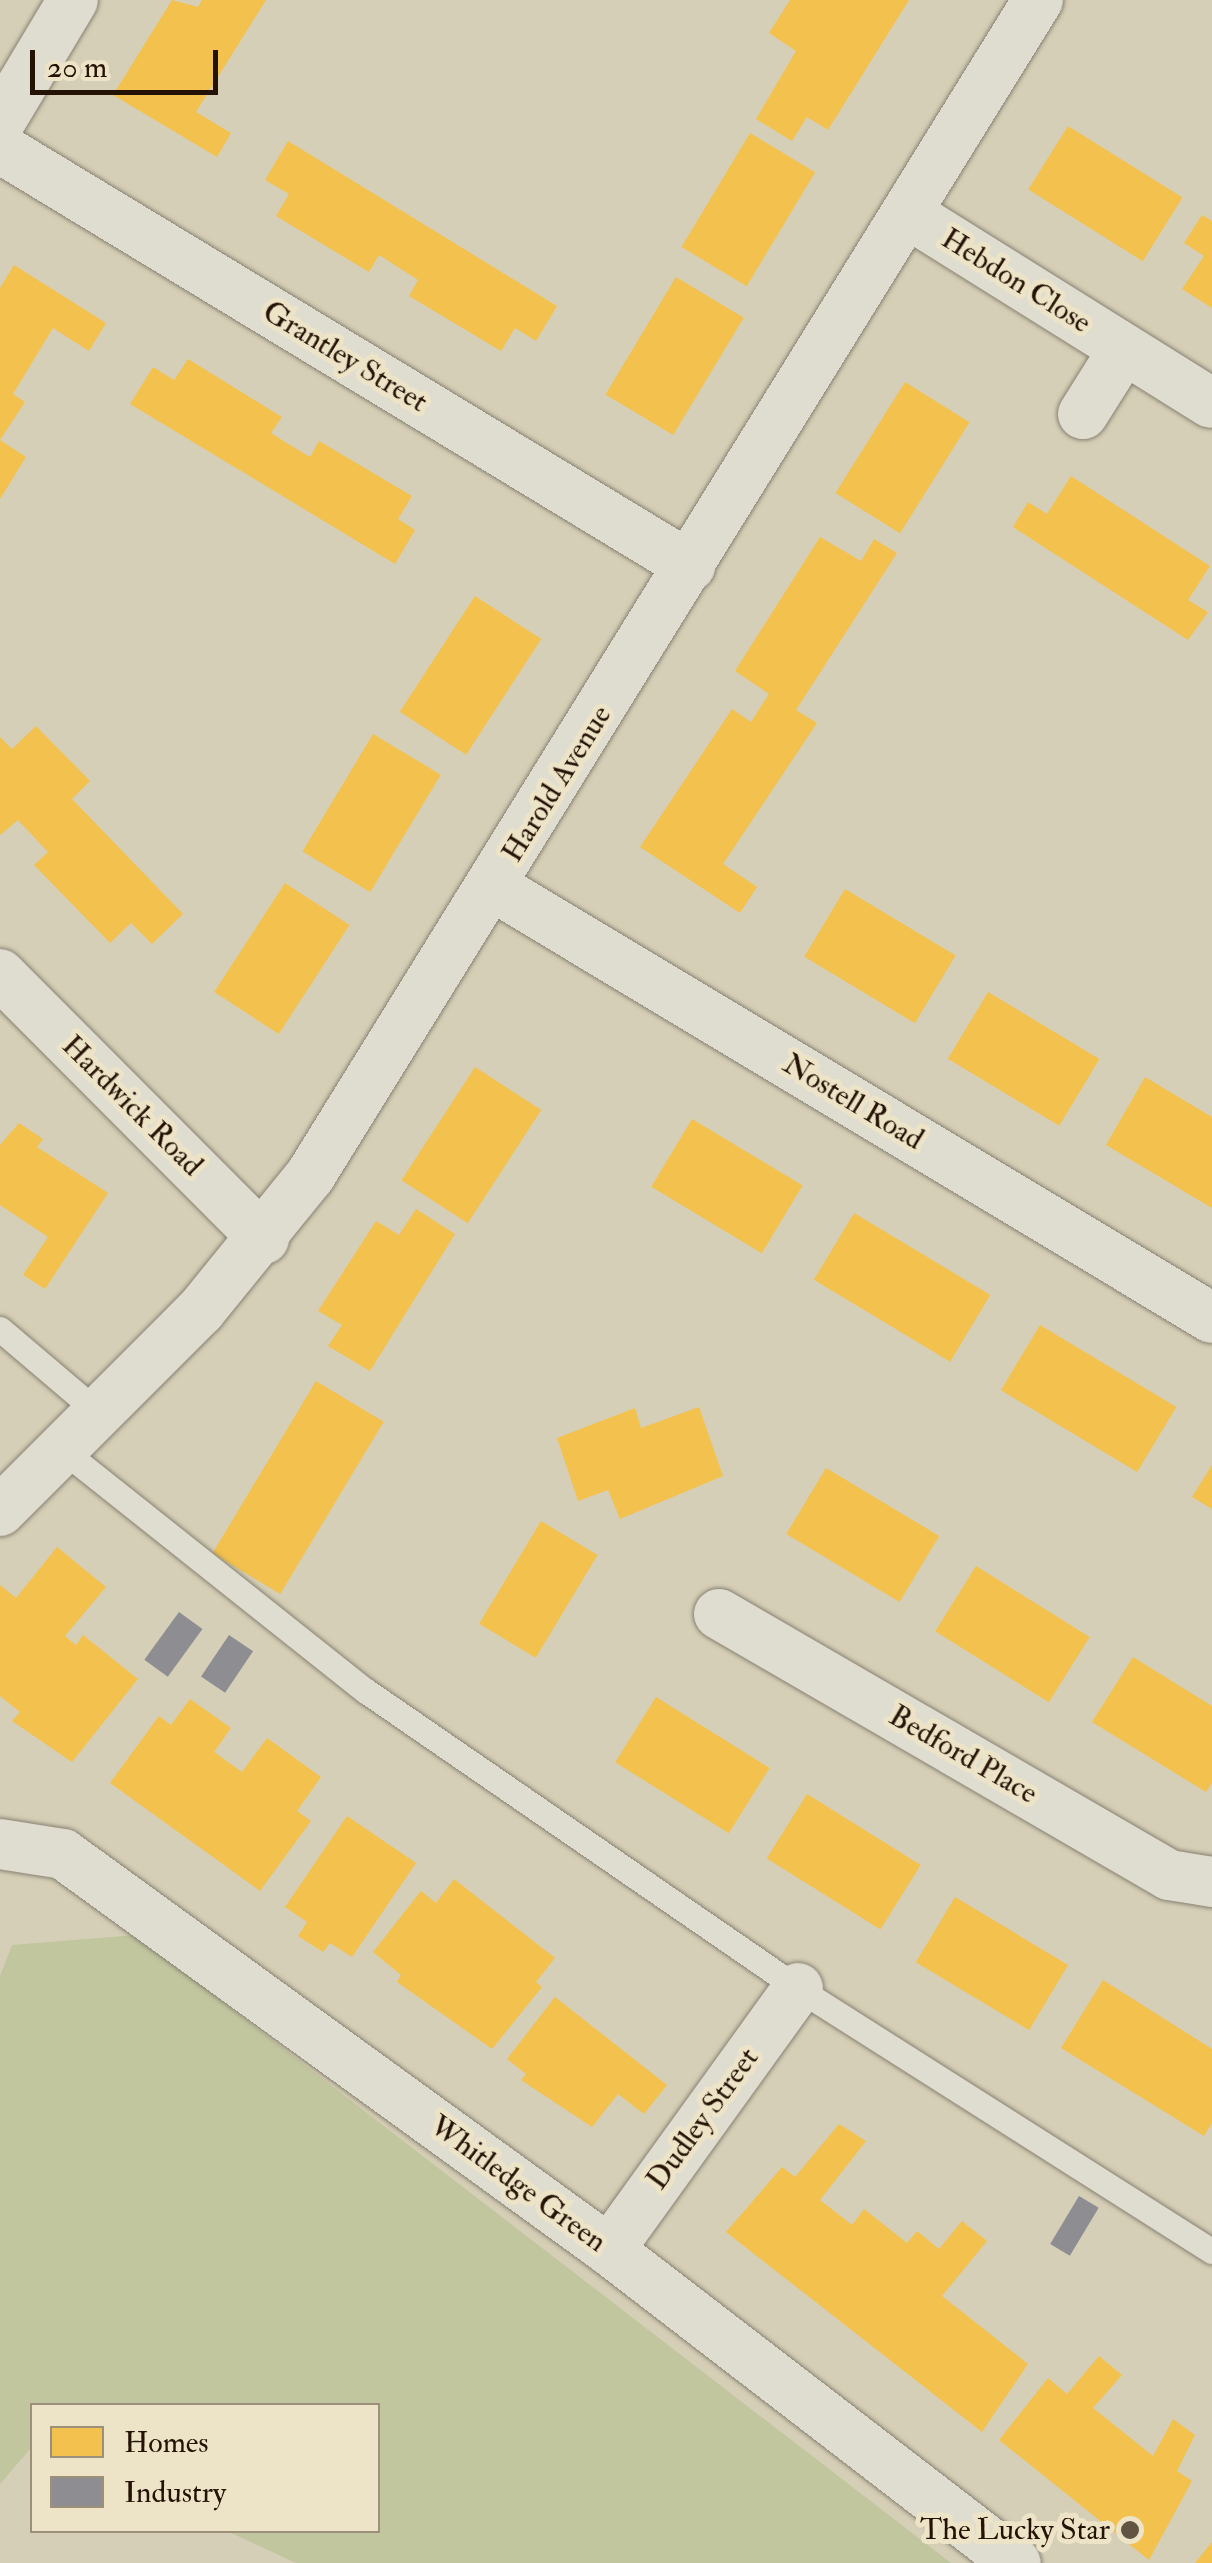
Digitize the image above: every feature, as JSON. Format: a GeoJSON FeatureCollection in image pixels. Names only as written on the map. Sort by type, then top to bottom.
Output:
{"type":"FeatureCollection","features":[{"type":"Feature","properties":{"kind":"street"},"geometry":{"type":"LineString","coordinates":[[0,122],[73,0]]}},
{"type":"Feature","properties":{"kind":"street","name":"Harold Avenue"},"geometry":{"type":"LineString","coordinates":[[0,1510],[101,1415],[264,1239],[494,887],[908,213],[1027,3]]}},
{"type":"Feature","properties":{"kind":"street","name":"Grantley Street"},"geometry":{"type":"LineString","coordinates":[[0,148],[690,566]]}},
{"type":"Feature","properties":{"kind":"street","name":"Hebdon Close"},"geometry":{"type":"LineString","coordinates":[[908,213],[1211,403]]}},
{"type":"Feature","properties":{"kind":"street","name":"Hebdon Close"},"geometry":{"type":"LineString","coordinates":[[1083,414],[1124,349]]}},
{"type":"Feature","properties":{"kind":"street","name":"Nostell Road"},"geometry":{"type":"LineString","coordinates":[[494,887],[1212,1318]]}},
{"type":"Feature","properties":{"kind":"street","name":"Hardwick Road"},"geometry":{"type":"LineString","coordinates":[[0,974],[264,1239]]}},
{"type":"Feature","properties":{"kind":"street","name":"Bedford Place"},"geometry":{"type":"LineString","coordinates":[[720,1614],[1170,1875],[1212,1882]]}},
{"type":"Feature","properties":{"kind":"street","name":"Whitledge Green"},"geometry":{"type":"LineString","coordinates":[[0,1844],[63,1854],[608,2250],[1016,2563]]}},
{"type":"Feature","properties":{"kind":"street","name":"Dudley Street"},"geometry":{"type":"LineString","coordinates":[[608,2250],[798,1988]]}},
{"type":"Feature","properties":{"kind":"lane"},"geometry":{"type":"LineString","coordinates":[[0,1329],[101,1415]]}},
{"type":"Feature","properties":{"kind":"lane"},"geometry":{"type":"LineString","coordinates":[[64,1452],[366,1691],[798,1988],[1212,2251]]}},
{"type":"Feature","properties":{"kind":"green space"},"geometry":{"type":"Polygon","coordinates":[[[136,1935],[951,2563],[296,2563],[231,2533],[380,2533],[380,2403],[30,2403],[30,2449],[0,2484],[0,1976],[12,1945],[136,1935]]]}},
{"type":"Feature","properties":{"kind":"building: Homes"},"geometry":{"type":"Polygon","coordinates":[[[172,0],[198,7],[202,0],[266,0],[196,112],[231,133],[217,157],[113,95],[172,0]]]}},
{"type":"Feature","properties":{"kind":"building: Homes"},"geometry":{"type":"Polygon","coordinates":[[[790,0],[909,0],[828,130],[807,117],[792,141],[756,119],[796,51],[769,33],[790,0]]]}},
{"type":"Feature","properties":{"kind":"building: Homes"},"geometry":{"type":"Polygon","coordinates":[[[1068,126],[1182,198],[1143,261],[1028,190],[1068,126]]]}},
{"type":"Feature","properties":{"kind":"building: Homes"},"geometry":{"type":"Polygon","coordinates":[[[750,133],[815,172],[747,286],[681,247],[750,133]]]}},
{"type":"Feature","properties":{"kind":"building: Homes"},"geometry":{"type":"Polygon","coordinates":[[[288,141],[557,306],[536,341],[515,328],[501,351],[409,296],[418,280],[379,255],[369,272],[276,216],[289,194],[265,180],[288,141]]]}},
{"type":"Feature","properties":{"kind":"building: Homes"},"geometry":{"type":"Polygon","coordinates":[[[1202,215],[1212,221],[1212,308],[1182,289],[1204,256],[1184,243],[1202,215]]]}},
{"type":"Feature","properties":{"kind":"building: Homes"},"geometry":{"type":"Polygon","coordinates":[[[14,265],[106,323],[89,351],[53,328],[13,394],[25,402],[0,440],[0,288],[14,265]]]}},
{"type":"Feature","properties":{"kind":"building: Homes"},"geometry":{"type":"Polygon","coordinates":[[[676,277],[744,318],[673,435],[605,394],[676,277]]]}},
{"type":"Feature","properties":{"kind":"building: Homes"},"geometry":{"type":"Polygon","coordinates":[[[188,359],[282,417],[271,433],[285,442],[310,457],[319,441],[412,496],[398,519],[415,530],[395,564],[130,404],[153,367],[174,380],[188,359]]]}},
{"type":"Feature","properties":{"kind":"building: Homes"},"geometry":{"type":"Polygon","coordinates":[[[905,382],[969,422],[900,533],[836,493],[905,382]]]}},
{"type":"Feature","properties":{"kind":"building: Homes"},"geometry":{"type":"Polygon","coordinates":[[[0,440],[26,457],[0,499],[0,440]]]}},
{"type":"Feature","properties":{"kind":"building: Homes"},"geometry":{"type":"Polygon","coordinates":[[[1071,476],[1210,566],[1188,600],[1208,612],[1188,640],[1013,527],[1028,502],[1047,514],[1071,476]]]}},
{"type":"Feature","properties":{"kind":"building: Homes"},"geometry":{"type":"Polygon","coordinates":[[[820,537],[861,561],[874,539],[897,553],[796,710],[817,723],[723,864],[757,887],[740,913],[640,847],[732,709],[751,722],[769,694],[735,671],[820,537]]]}},
{"type":"Feature","properties":{"kind":"building: Homes"},"geometry":{"type":"Polygon","coordinates":[[[475,596],[541,639],[466,755],[400,712],[475,596]]]}},
{"type":"Feature","properties":{"kind":"building: Homes"},"geometry":{"type":"Polygon","coordinates":[[[36,726],[90,781],[72,799],[183,914],[152,944],[131,923],[110,943],[34,865],[48,852],[18,820],[0,835],[0,737],[12,749],[36,726]]]}},
{"type":"Feature","properties":{"kind":"building: Homes"},"geometry":{"type":"Polygon","coordinates":[[[373,734],[441,775],[370,892],[302,851],[373,734]]]}},
{"type":"Feature","properties":{"kind":"building: Homes"},"geometry":{"type":"Polygon","coordinates":[[[285,883],[350,925],[279,1034],[214,992],[285,883]]]}},
{"type":"Feature","properties":{"kind":"building: Homes"},"geometry":{"type":"Polygon","coordinates":[[[845,889],[956,955],[915,1023],[804,957],[845,889]]]}},
{"type":"Feature","properties":{"kind":"building: Homes"},"geometry":{"type":"Polygon","coordinates":[[[988,992],[1099,1059],[1059,1126],[948,1059],[988,992]]]}},
{"type":"Feature","properties":{"kind":"building: Homes"},"geometry":{"type":"Polygon","coordinates":[[[475,1067],[541,1110],[468,1223],[401,1180],[475,1067]]]}},
{"type":"Feature","properties":{"kind":"building: Homes"},"geometry":{"type":"Polygon","coordinates":[[[1145,1077],[1212,1117],[1212,1208],[1106,1145],[1145,1077]]]}},
{"type":"Feature","properties":{"kind":"building: Homes"},"geometry":{"type":"Polygon","coordinates":[[[692,1119],[803,1185],[762,1253],[651,1187],[692,1119]]]}},
{"type":"Feature","properties":{"kind":"building: Homes"},"geometry":{"type":"Polygon","coordinates":[[[19,1123],[43,1139],[37,1147],[108,1193],[45,1289],[23,1275],[48,1237],[0,1205],[0,1145],[19,1123]]]}},
{"type":"Feature","properties":{"kind":"building: Homes"},"geometry":{"type":"Polygon","coordinates":[[[416,1209],[455,1234],[370,1371],[328,1346],[342,1325],[318,1311],[376,1221],[399,1235],[416,1209]]]}},
{"type":"Feature","properties":{"kind":"building: Homes"},"geometry":{"type":"Polygon","coordinates":[[[854,1213],[990,1295],[950,1362],[814,1280],[854,1213]]]}},
{"type":"Feature","properties":{"kind":"building: Homes"},"geometry":{"type":"Polygon","coordinates":[[[1040,1325],[1176,1407],[1137,1472],[1001,1390],[1040,1325]]]}},
{"type":"Feature","properties":{"kind":"building: Homes"},"geometry":{"type":"Polygon","coordinates":[[[316,1381],[384,1422],[280,1594],[212,1553],[316,1381]]]}},
{"type":"Feature","properties":{"kind":"building: Homes"},"geometry":{"type":"Polygon","coordinates":[[[699,1407],[723,1476],[620,1519],[608,1490],[578,1501],[557,1438],[635,1408],[641,1428],[699,1407]]]}},
{"type":"Feature","properties":{"kind":"building: Homes"},"geometry":{"type":"Polygon","coordinates":[[[1212,1465],[1212,1509],[1192,1497],[1212,1465]]]}},
{"type":"Feature","properties":{"kind":"building: Homes"},"geometry":{"type":"Polygon","coordinates":[[[826,1468],[939,1536],[899,1602],[786,1534],[826,1468]]]}},
{"type":"Feature","properties":{"kind":"building: Homes"},"geometry":{"type":"Polygon","coordinates":[[[541,1521],[598,1555],[536,1658],[479,1624],[541,1521]]]}},
{"type":"Feature","properties":{"kind":"building: Homes"},"geometry":{"type":"Polygon","coordinates":[[[57,1547],[106,1587],[65,1636],[76,1645],[83,1635],[138,1679],[72,1762],[12,1721],[20,1712],[0,1696],[0,1585],[16,1598],[57,1547]]]}},
{"type":"Feature","properties":{"kind":"building: Homes"},"geometry":{"type":"Polygon","coordinates":[[[976,1566],[1090,1637],[1049,1702],[935,1631],[976,1566]]]}},
{"type":"Feature","properties":{"kind":"building: Homes"},"geometry":{"type":"Polygon","coordinates":[[[1133,1657],[1212,1706],[1212,1783],[1206,1792],[1092,1722],[1133,1657]]]}},
{"type":"Feature","properties":{"kind":"building: Homes"},"geometry":{"type":"Polygon","coordinates":[[[656,1697],[770,1768],[729,1833],[615,1762],[656,1697]]]}},
{"type":"Feature","properties":{"kind":"building: Homes"},"geometry":{"type":"Polygon","coordinates":[[[190,1699],[231,1728],[214,1752],[242,1772],[267,1738],[321,1777],[297,1811],[311,1821],[260,1891],[110,1783],[159,1716],[171,1725],[190,1699]]]}},
{"type":"Feature","properties":{"kind":"building: Homes"},"geometry":{"type":"Polygon","coordinates":[[[807,1794],[921,1865],[880,1929],[767,1858],[807,1794]]]}},
{"type":"Feature","properties":{"kind":"building: Homes"},"geometry":{"type":"Polygon","coordinates":[[[347,1816],[416,1863],[352,1957],[330,1943],[323,1952],[298,1936],[307,1922],[285,1907],[347,1816]]]}},
{"type":"Feature","properties":{"kind":"building: Homes"},"geometry":{"type":"Polygon","coordinates":[[[454,1879],[555,1958],[536,1982],[542,1987],[492,2049],[397,1982],[401,1975],[373,1952],[421,1891],[436,1903],[454,1879]]]}},
{"type":"Feature","properties":{"kind":"building: Homes"},"geometry":{"type":"Polygon","coordinates":[[[955,1897],[1068,1965],[1029,2030],[916,1962],[955,1897]]]}},
{"type":"Feature","properties":{"kind":"building: Homes"},"geometry":{"type":"Polygon","coordinates":[[[1103,1980],[1212,2049],[1212,2123],[1204,2136],[1061,2048],[1103,1980]]]}},
{"type":"Feature","properties":{"kind":"building: Homes"},"geometry":{"type":"Polygon","coordinates":[[[555,1997],[667,2085],[644,2114],[618,2094],[592,2127],[521,2080],[526,2074],[507,2059],[555,1997]]]}},
{"type":"Feature","properties":{"kind":"building: Homes"},"geometry":{"type":"Polygon","coordinates":[[[839,2124],[866,2141],[820,2200],[852,2225],[864,2209],[907,2243],[917,2231],[939,2249],[962,2221],[987,2241],[942,2296],[1028,2364],[982,2432],[726,2232],[782,2167],[795,2177],[839,2124]]]}},
{"type":"Feature","properties":{"kind":"building: Homes"},"geometry":{"type":"Polygon","coordinates":[[[1099,2356],[1122,2375],[1093,2408],[1153,2456],[1173,2419],[1195,2435],[1177,2471],[1192,2481],[1149,2560],[999,2440],[1048,2378],[1067,2394],[1099,2356]]]}},
{"type":"Feature","properties":{"kind":"building: Homes"},"geometry":{"type":"Polygon","coordinates":[[[1212,2542],[1212,2563],[1195,2563],[1212,2542]]]}},
{"type":"Feature","properties":{"kind":"building: Industry"},"geometry":{"type":"Polygon","coordinates":[[[179,1612],[202,1629],[168,1677],[144,1660],[179,1612]]]}},
{"type":"Feature","properties":{"kind":"building: Industry"},"geometry":{"type":"Polygon","coordinates":[[[229,1635],[253,1651],[225,1693],[201,1676],[229,1635]]]}},
{"type":"Feature","properties":{"kind":"building: Industry"},"geometry":{"type":"Polygon","coordinates":[[[1079,2196],[1099,2208],[1070,2256],[1050,2244],[1079,2196]]]}},
{"type":"Feature","properties":{"kind":"place","name":"The Lucky Star"},"geometry":{"type":"Point","coordinates":[1130,2530]}}]}
